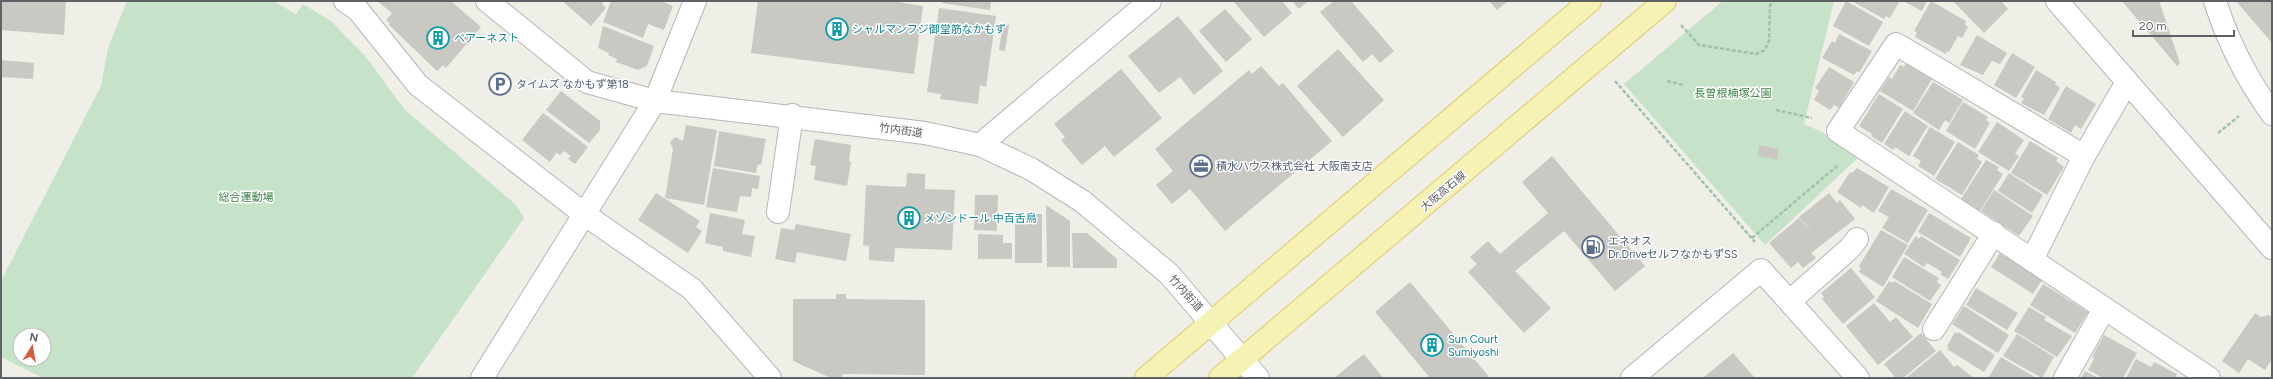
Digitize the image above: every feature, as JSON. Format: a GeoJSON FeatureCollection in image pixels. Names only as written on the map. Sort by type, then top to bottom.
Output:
{"type":"FeatureCollection","features":[{"type":"Feature","properties":{"kind":"main road"},"geometry":{"type":"LineString","coordinates":[[1146,378],[1590,1]]}},
{"type":"Feature","properties":{"kind":"main road","name":"大阪高石線"},"geometry":{"type":"LineString","coordinates":[[1220,378],[1279,330],[1665,1]]}},
{"type":"Feature","properties":{"kind":"street"},"geometry":{"type":"LineString","coordinates":[[345,1],[358,10],[418,86],[584,214],[692,289],[770,378]]}},
{"type":"Feature","properties":{"kind":"street","name":"竹内街道"},"geometry":{"type":"LineString","coordinates":[[487,1],[587,82],[655,101],[792,115],[925,133],[980,146],[1031,169],[1082,201],[1169,274],[1212,322],[1258,378]]}},
{"type":"Feature","properties":{"kind":"street"},"geometry":{"type":"LineString","coordinates":[[482,378],[655,101],[695,1]]}},
{"type":"Feature","properties":{"kind":"street"},"geometry":{"type":"LineString","coordinates":[[980,146],[1150,1]]}},
{"type":"Feature","properties":{"kind":"street"},"geometry":{"type":"LineString","coordinates":[[2215,1],[2235,53],[2254,89],[2272,114]]}},
{"type":"Feature","properties":{"kind":"street"},"geometry":{"type":"LineString","coordinates":[[2065,3],[2127,82],[2272,248]]}},
{"type":"Feature","properties":{"kind":"street"},"geometry":{"type":"LineString","coordinates":[[2084,156],[1896,44],[1838,131],[1994,233],[2104,309],[2209,378]]}},
{"type":"Feature","properties":{"kind":"street"},"geometry":{"type":"LineString","coordinates":[[2032,260],[2084,156],[2127,82]]}},
{"type":"Feature","properties":{"kind":"street"},"geometry":{"type":"LineString","coordinates":[[778,212],[792,115]]}},
{"type":"Feature","properties":{"kind":"street"},"geometry":{"type":"LineString","coordinates":[[1934,329],[1994,233]]}},
{"type":"Feature","properties":{"kind":"street"},"geometry":{"type":"LineString","coordinates":[[1790,301],[1850,248],[1857,239]]}},
{"type":"Feature","properties":{"kind":"street"},"geometry":{"type":"LineString","coordinates":[[1632,378],[1761,270],[1858,378]]}},
{"type":"Feature","properties":{"kind":"street"},"geometry":{"type":"LineString","coordinates":[[2065,378],[2104,309]]}},
{"type":"Feature","properties":{"kind":"path"},"geometry":{"type":"LineString","coordinates":[[1679,22],[1699,45],[1756,54],[1765,50],[1769,41],[1770,6],[1773,1]]}},
{"type":"Feature","properties":{"kind":"path"},"geometry":{"type":"LineString","coordinates":[[1613,79],[1756,243],[1761,270]]}},
{"type":"Feature","properties":{"kind":"path"},"geometry":{"type":"LineString","coordinates":[[1666,82],[1683,85]]}},
{"type":"Feature","properties":{"kind":"path"},"geometry":{"type":"LineString","coordinates":[[1776,110],[1802,115]]}},
{"type":"Feature","properties":{"kind":"path"},"geometry":{"type":"LineString","coordinates":[[2218,133],[2240,115]]}},
{"type":"Feature","properties":{"kind":"path"},"geometry":{"type":"LineString","coordinates":[[1752,238],[1858,144]]}},
{"type":"Feature","properties":{"kind":"green space","name":"総合運動場"},"geometry":{"type":"Polygon","coordinates":[[[127,1],[273,1],[296,14],[303,4],[331,21],[366,57],[404,109],[515,204],[524,218],[412,378],[43,378],[21,367],[52,367],[52,327],[12,327],[12,362],[1,357],[1,281],[101,86],[108,48],[127,1]]]}},
{"type":"Feature","properties":{"kind":"green space","name":"長曽根楠塚公園"},"geometry":{"type":"Polygon","coordinates":[[[1723,1],[1834,1],[1804,124],[1822,132],[1860,156],[1765,245],[1624,84],[1723,1]]]}},
{"type":"Feature","properties":{"kind":"building"},"geometry":{"type":"Polygon","coordinates":[[[1,1],[66,1],[64,35],[1,30],[1,1]]]}},
{"type":"Feature","properties":{"kind":"building","name":"ベアーネスト"},"geometry":{"type":"Polygon","coordinates":[[[377,1],[451,1],[481,27],[446,68],[443,65],[437,71],[389,25],[390,23],[386,20],[392,13],[377,1]]]}},
{"type":"Feature","properties":{"kind":"building"},"geometry":{"type":"Polygon","coordinates":[[[562,1],[604,1],[602,4],[606,8],[591,26],[562,1]]]}},
{"type":"Feature","properties":{"kind":"building"},"geometry":{"type":"Polygon","coordinates":[[[611,1],[660,1],[673,6],[664,30],[648,24],[643,38],[603,22],[611,1]]]}},
{"type":"Feature","properties":{"kind":"building","name":"シャルマンフジ御堂筋なかもず"},"geometry":{"type":"Polygon","coordinates":[[[758,1],[892,1],[923,6],[914,74],[751,53],[758,1]]]}},
{"type":"Feature","properties":{"kind":"building"},"geometry":{"type":"Polygon","coordinates":[[[942,1],[991,1],[990,10],[942,3],[942,1]]]}},
{"type":"Feature","properties":{"kind":"building"},"geometry":{"type":"Polygon","coordinates":[[[1233,1],[1282,1],[1292,13],[1264,37],[1233,1]]]}},
{"type":"Feature","properties":{"kind":"building"},"geometry":{"type":"Polygon","coordinates":[[[1292,1],[1308,1],[1299,9],[1292,1]]]}},
{"type":"Feature","properties":{"kind":"building"},"geometry":{"type":"Polygon","coordinates":[[[1334,1],[1351,1],[1394,51],[1380,63],[1372,54],[1363,62],[1320,12],[1334,1]]]}},
{"type":"Feature","properties":{"kind":"building"},"geometry":{"type":"Polygon","coordinates":[[[1489,1],[1508,1],[1497,10],[1489,1]]]}},
{"type":"Feature","properties":{"kind":"building"},"geometry":{"type":"Polygon","coordinates":[[[1846,1],[1883,22],[1869,46],[1833,26],[1846,1]]]}},
{"type":"Feature","properties":{"kind":"building"},"geometry":{"type":"Polygon","coordinates":[[[1852,1],[1899,2],[1890,18],[1886,16],[1884,19],[1852,1]]]}},
{"type":"Feature","properties":{"kind":"building"},"geometry":{"type":"Polygon","coordinates":[[[1903,1],[1927,1],[1922,11],[1903,1]]]}},
{"type":"Feature","properties":{"kind":"building"},"geometry":{"type":"Polygon","coordinates":[[[1931,1],[1966,21],[1965,25],[1968,27],[1962,38],[1958,36],[1949,52],[1947,51],[1946,54],[1915,37],[1917,32],[1914,31],[1931,1]]]}},
{"type":"Feature","properties":{"kind":"building"},"geometry":{"type":"Polygon","coordinates":[[[1953,1],[2001,1],[2008,9],[1984,33],[1953,1]]]}},
{"type":"Feature","properties":{"kind":"building"},"geometry":{"type":"Polygon","coordinates":[[[2122,1],[2159,1],[2180,63],[2177,66],[2122,1]]]}},
{"type":"Feature","properties":{"kind":"building"},"geometry":{"type":"Polygon","coordinates":[[[2236,1],[2272,1],[2272,43],[2236,1]]]}},
{"type":"Feature","properties":{"kind":"building"},"geometry":{"type":"Polygon","coordinates":[[[939,8],[996,16],[986,87],[980,85],[978,104],[940,99],[941,94],[927,92],[939,8]]]}},
{"type":"Feature","properties":{"kind":"building"},"geometry":{"type":"Polygon","coordinates":[[[1225,9],[1252,39],[1226,62],[1199,31],[1225,9]]]}},
{"type":"Feature","properties":{"kind":"building"},"geometry":{"type":"Polygon","coordinates":[[[1178,16],[1223,71],[1194,95],[1180,77],[1159,93],[1128,56],[1178,16]]]}},
{"type":"Feature","properties":{"kind":"building"},"geometry":{"type":"Polygon","coordinates":[[[1003,24],[1009,25],[1005,51],[999,50],[1003,24]]]}},
{"type":"Feature","properties":{"kind":"building"},"geometry":{"type":"Polygon","coordinates":[[[603,26],[654,46],[647,66],[638,70],[616,62],[617,59],[598,48],[603,26]]]}},
{"type":"Feature","properties":{"kind":"building"},"geometry":{"type":"Polygon","coordinates":[[[1839,34],[1872,51],[1859,73],[1857,71],[1854,75],[1822,58],[1832,41],[1835,43],[1839,34]]]}},
{"type":"Feature","properties":{"kind":"building"},"geometry":{"type":"Polygon","coordinates":[[[1977,35],[2007,53],[2000,64],[1992,61],[1983,75],[1960,65],[1977,35]]]}},
{"type":"Feature","properties":{"kind":"building"},"geometry":{"type":"Polygon","coordinates":[[[1338,49],[1384,100],[1343,137],[1297,86],[1338,49]]]}},
{"type":"Feature","properties":{"kind":"building"},"geometry":{"type":"Polygon","coordinates":[[[2012,53],[2035,67],[2016,98],[1994,85],[2012,53]]]}},
{"type":"Feature","properties":{"kind":"building"},"geometry":{"type":"Polygon","coordinates":[[[1,60],[34,63],[33,79],[1,77],[1,60]]]}},
{"type":"Feature","properties":{"kind":"building"},"geometry":{"type":"Polygon","coordinates":[[[1906,63],[1932,79],[1913,111],[1880,91],[1889,77],[1892,79],[1900,65],[1904,67],[1906,63]]]}},
{"type":"Feature","properties":{"kind":"building"},"geometry":{"type":"Polygon","coordinates":[[[1261,66],[1279,86],[1283,83],[1332,141],[1225,231],[1190,189],[1172,204],[1156,185],[1173,171],[1155,149],[1249,70],[1252,74],[1261,66]]]}},
{"type":"Feature","properties":{"kind":"building"},"geometry":{"type":"Polygon","coordinates":[[[1829,67],[1854,82],[1839,108],[1834,105],[1830,110],[1814,100],[1819,91],[1815,88],[1829,67]]]}},
{"type":"Feature","properties":{"kind":"building"},"geometry":{"type":"Polygon","coordinates":[[[1121,69],[1162,118],[1114,157],[1105,146],[1082,165],[1061,140],[1065,137],[1054,124],[1121,69]]]}},
{"type":"Feature","properties":{"kind":"building"},"geometry":{"type":"Polygon","coordinates":[[[2036,70],[2056,82],[2055,84],[2060,88],[2044,115],[2021,103],[2024,99],[2021,97],[2036,70]]]}},
{"type":"Feature","properties":{"kind":"building"},"geometry":{"type":"Polygon","coordinates":[[[1933,82],[1963,100],[1949,123],[1945,120],[1939,130],[1913,113],[1933,82]]]}},
{"type":"Feature","properties":{"kind":"building"},"geometry":{"type":"Polygon","coordinates":[[[2066,86],[2096,104],[2081,129],[2075,125],[2071,133],[2048,119],[2066,86]]]}},
{"type":"Feature","properties":{"kind":"building"},"geometry":{"type":"Polygon","coordinates":[[[561,91],[600,121],[600,130],[589,143],[546,110],[561,91]]]}},
{"type":"Feature","properties":{"kind":"building"},"geometry":{"type":"Polygon","coordinates":[[[1879,94],[1903,109],[1882,143],[1871,136],[1872,134],[1859,126],[1879,94]]]}},
{"type":"Feature","properties":{"kind":"building"},"geometry":{"type":"Polygon","coordinates":[[[1963,102],[1988,117],[1986,120],[1990,123],[1975,149],[1946,131],[1963,102]]]}},
{"type":"Feature","properties":{"kind":"building"},"geometry":{"type":"Polygon","coordinates":[[[1905,111],[1928,126],[1909,156],[1895,147],[1893,150],[1884,144],[1905,111]]]}},
{"type":"Feature","properties":{"kind":"building"},"geometry":{"type":"Polygon","coordinates":[[[543,113],[588,147],[575,164],[568,159],[571,156],[564,151],[560,155],[556,153],[550,162],[522,140],[543,113]]]}},
{"type":"Feature","properties":{"kind":"building"},"geometry":{"type":"Polygon","coordinates":[[[1997,122],[2024,140],[2015,154],[2019,156],[2009,171],[1978,152],[1997,122]]]}},
{"type":"Feature","properties":{"kind":"building"},"geometry":{"type":"Polygon","coordinates":[[[686,125],[717,130],[704,205],[665,198],[673,149],[670,142],[675,137],[683,141],[686,125]]]}},
{"type":"Feature","properties":{"kind":"building"},"geometry":{"type":"Polygon","coordinates":[[[1930,127],[1955,142],[1934,176],[1918,166],[1921,161],[1913,156],[1930,127]]]}},
{"type":"Feature","properties":{"kind":"building"},"geometry":{"type":"Polygon","coordinates":[[[719,131],[766,139],[761,165],[758,164],[756,173],[714,166],[719,131]]]}},
{"type":"Feature","properties":{"kind":"building"},"geometry":{"type":"Polygon","coordinates":[[[815,139],[851,145],[849,161],[851,162],[847,186],[814,180],[816,166],[810,165],[815,139]]]}},
{"type":"Feature","properties":{"kind":"building"},"geometry":{"type":"Polygon","coordinates":[[[2030,141],[2058,158],[2056,161],[2064,167],[2047,195],[2011,173],[2030,141]]]}},
{"type":"Feature","properties":{"kind":"building"},"geometry":{"type":"Polygon","coordinates":[[[1958,142],[1979,155],[1977,158],[1982,162],[1962,195],[1935,179],[1958,142]]]}},
{"type":"Feature","properties":{"kind":"building"},"geometry":{"type":"Polygon","coordinates":[[[1759,145],[1779,149],[1777,160],[1758,156],[1759,145]]]}},
{"type":"Feature","properties":{"kind":"building"},"geometry":{"type":"Polygon","coordinates":[[[1552,156],[1645,266],[1615,291],[1564,231],[1515,271],[1551,308],[1524,333],[1468,272],[1477,264],[1470,257],[1488,241],[1500,254],[1548,213],[1522,182],[1552,156]]]}},
{"type":"Feature","properties":{"kind":"building"},"geometry":{"type":"Polygon","coordinates":[[[1986,160],[1999,167],[1997,170],[2003,174],[1980,211],[1961,199],[1986,160]]]}},
{"type":"Feature","properties":{"kind":"building"},"geometry":{"type":"Polygon","coordinates":[[[713,168],[760,176],[758,189],[752,188],[751,197],[740,196],[737,212],[706,207],[713,168]]]}},
{"type":"Feature","properties":{"kind":"building"},"geometry":{"type":"Polygon","coordinates":[[[1857,168],[1889,187],[1874,213],[1862,205],[1861,208],[1837,192],[1850,172],[1852,173],[1857,168]]]}},
{"type":"Feature","properties":{"kind":"building","name":"メゾンドール 中百舌鳥"},"geometry":{"type":"Polygon","coordinates":[[[907,173],[925,174],[925,189],[955,190],[952,250],[895,248],[894,262],[869,260],[869,246],[863,245],[866,185],[906,187],[907,173]]]}},
{"type":"Feature","properties":{"kind":"building"},"geometry":{"type":"Polygon","coordinates":[[[2009,173],[2043,195],[2032,213],[1998,191],[2009,173]]]}},
{"type":"Feature","properties":{"kind":"building"},"geometry":{"type":"Polygon","coordinates":[[[1891,189],[1928,210],[1908,243],[1882,228],[1889,217],[1878,211],[1891,189]]]}},
{"type":"Feature","properties":{"kind":"building"},"geometry":{"type":"Polygon","coordinates":[[[1994,190],[2033,216],[2019,236],[1981,211],[1994,190]]]}},
{"type":"Feature","properties":{"kind":"building"},"geometry":{"type":"Polygon","coordinates":[[[656,193],[700,221],[696,227],[702,231],[688,253],[638,220],[656,193]]]}},
{"type":"Feature","properties":{"kind":"building"},"geometry":{"type":"Polygon","coordinates":[[[1829,193],[1837,203],[1840,200],[1855,219],[1811,253],[1816,258],[1803,268],[1798,262],[1791,268],[1769,243],[1799,218],[1817,238],[1799,217],[1829,193]]]}},
{"type":"Feature","properties":{"kind":"building"},"geometry":{"type":"Polygon","coordinates":[[[975,195],[998,195],[997,231],[974,230],[975,195]]]}},
{"type":"Feature","properties":{"kind":"building"},"geometry":{"type":"Polygon","coordinates":[[[1046,205],[1070,221],[1070,267],[1047,267],[1046,205]]]}},
{"type":"Feature","properties":{"kind":"building"},"geometry":{"type":"Polygon","coordinates":[[[710,213],[745,220],[742,234],[755,236],[751,257],[723,251],[723,247],[705,243],[710,213]]]}},
{"type":"Feature","properties":{"kind":"building"},"geometry":{"type":"Polygon","coordinates":[[[1929,213],[1971,238],[1960,257],[1918,232],[1929,213]]]}},
{"type":"Feature","properties":{"kind":"building"},"geometry":{"type":"Polygon","coordinates":[[[1015,214],[1042,214],[1042,263],[1015,263],[1015,214]]]}},
{"type":"Feature","properties":{"kind":"building"},"geometry":{"type":"Polygon","coordinates":[[[796,224],[851,234],[846,261],[797,252],[795,263],[775,259],[781,228],[794,230],[796,224]]]}},
{"type":"Feature","properties":{"kind":"building"},"geometry":{"type":"Polygon","coordinates":[[[1881,230],[1908,245],[1883,287],[1859,272],[1861,268],[1859,266],[1881,230]]]}},
{"type":"Feature","properties":{"kind":"building"},"geometry":{"type":"Polygon","coordinates":[[[1072,233],[1087,233],[1117,259],[1117,268],[1073,268],[1072,233]]]}},
{"type":"Feature","properties":{"kind":"building"},"geometry":{"type":"Polygon","coordinates":[[[978,234],[1003,235],[1003,243],[1012,243],[1012,259],[978,259],[978,234]]]}},
{"type":"Feature","properties":{"kind":"building"},"geometry":{"type":"Polygon","coordinates":[[[1916,236],[1919,239],[1921,236],[1960,260],[1948,279],[1940,274],[1942,272],[1927,263],[1924,267],[1904,254],[1916,236]]]}},
{"type":"Feature","properties":{"kind":"building"},"geometry":{"type":"Polygon","coordinates":[[[2000,253],[2005,257],[2007,254],[2032,270],[2030,272],[2042,280],[2033,294],[1991,267],[2000,253]]]}},
{"type":"Feature","properties":{"kind":"building"},"geometry":{"type":"Polygon","coordinates":[[[1904,257],[1939,278],[1937,282],[1941,285],[1930,301],[1892,277],[1904,257]]]}},
{"type":"Feature","properties":{"kind":"building"},"geometry":{"type":"Polygon","coordinates":[[[1851,268],[1875,297],[1843,324],[1822,299],[1824,297],[1821,293],[1851,268]]]}},
{"type":"Feature","properties":{"kind":"building"},"geometry":{"type":"Polygon","coordinates":[[[1889,281],[1892,283],[1894,281],[1932,304],[1918,328],[1876,301],[1889,281]]]}},
{"type":"Feature","properties":{"kind":"building","name":"Sun Court Sumiyoshi"},"geometry":{"type":"Polygon","coordinates":[[[1410,282],[1490,378],[1430,378],[1375,312],[1410,282]]]}},
{"type":"Feature","properties":{"kind":"building"},"geometry":{"type":"Polygon","coordinates":[[[2043,284],[2088,312],[2075,333],[2030,305],[2043,284]]]}},
{"type":"Feature","properties":{"kind":"building"},"geometry":{"type":"Polygon","coordinates":[[[1976,288],[2018,313],[2007,330],[1966,305],[1976,288]]]}},
{"type":"Feature","properties":{"kind":"building"},"geometry":{"type":"Polygon","coordinates":[[[836,294],[846,294],[846,299],[925,300],[925,375],[843,374],[841,378],[831,378],[793,361],[793,299],[836,299],[836,294]]]}},
{"type":"Feature","properties":{"kind":"building"},"geometry":{"type":"Polygon","coordinates":[[[1874,303],[1890,322],[1896,317],[1913,337],[1878,365],[1846,326],[1874,303]]]}},
{"type":"Feature","properties":{"kind":"building"},"geometry":{"type":"Polygon","coordinates":[[[1964,306],[2009,335],[1998,353],[1952,324],[1964,306]]]}},
{"type":"Feature","properties":{"kind":"building"},"geometry":{"type":"Polygon","coordinates":[[[2029,307],[2046,317],[2044,320],[2072,336],[2057,357],[2014,331],[2029,307]]]}},
{"type":"Feature","properties":{"kind":"building"},"geometry":{"type":"Polygon","coordinates":[[[2255,313],[2261,317],[2268,315],[2272,317],[2272,359],[2265,370],[2248,359],[2239,373],[2222,361],[2255,313]]]}},
{"type":"Feature","properties":{"kind":"building"},"geometry":{"type":"Polygon","coordinates":[[[1955,332],[1957,334],[1958,332],[1995,355],[1984,372],[1947,349],[1949,347],[1947,346],[1955,332]]]}},
{"type":"Feature","properties":{"kind":"building"},"geometry":{"type":"Polygon","coordinates":[[[1921,333],[1936,351],[1903,378],[1896,378],[1884,364],[1921,333]]]}},
{"type":"Feature","properties":{"kind":"building"},"geometry":{"type":"Polygon","coordinates":[[[2017,334],[2054,357],[2042,378],[2003,356],[2017,334]]]}},
{"type":"Feature","properties":{"kind":"building"},"geometry":{"type":"Polygon","coordinates":[[[2104,335],[2137,353],[2123,378],[2103,378],[2088,370],[2094,359],[2092,357],[2104,335]]]}},
{"type":"Feature","properties":{"kind":"building"},"geometry":{"type":"Polygon","coordinates":[[[1940,350],[1954,367],[1957,365],[1974,378],[1906,378],[1940,350]]]}},
{"type":"Feature","properties":{"kind":"building"},"geometry":{"type":"Polygon","coordinates":[[[1733,353],[1755,378],[1703,378],[1733,353]]]}},
{"type":"Feature","properties":{"kind":"building"},"geometry":{"type":"Polygon","coordinates":[[[1364,354],[1383,378],[1334,378],[1364,354]]]}},
{"type":"Feature","properties":{"kind":"building"},"geometry":{"type":"Polygon","coordinates":[[[2001,357],[2036,378],[1988,378],[2001,357]]]}},
{"type":"Feature","properties":{"kind":"building"},"geometry":{"type":"Polygon","coordinates":[[[2136,359],[2151,367],[2154,362],[2177,374],[2176,376],[2179,378],[2126,378],[2136,359]]]}},
{"type":"Feature","properties":{"kind":"building"},"geometry":{"type":"Polygon","coordinates":[[[2085,371],[2098,378],[2081,378],[2085,371]]]}},
{"type":"Feature","properties":{"kind":"place","name":"シャルマンフジ御堂筋なかもず"},"geometry":{"type":"Point","coordinates":[837,29]}},
{"type":"Feature","properties":{"kind":"place","name":"ベアーネスト"},"geometry":{"type":"Point","coordinates":[438,38]}},
{"type":"Feature","properties":{"kind":"place","name":"タイムズ なかもず第18"},"geometry":{"type":"Point","coordinates":[500,84]}},
{"type":"Feature","properties":{"kind":"place","name":"積水ハウス株式会社 大阪南支店"},"geometry":{"type":"Point","coordinates":[1201,166]}},
{"type":"Feature","properties":{"kind":"place","name":"メゾンドール 中百舌鳥"},"geometry":{"type":"Point","coordinates":[909,218]}},
{"type":"Feature","properties":{"kind":"place","name":"エネオス Dr.DriveセルフなかもずSS"},"geometry":{"type":"Point","coordinates":[1593,247]}},
{"type":"Feature","properties":{"kind":"place","name":"Sun Court Sumiyoshi"},"geometry":{"type":"Point","coordinates":[1432,345]}}]}
